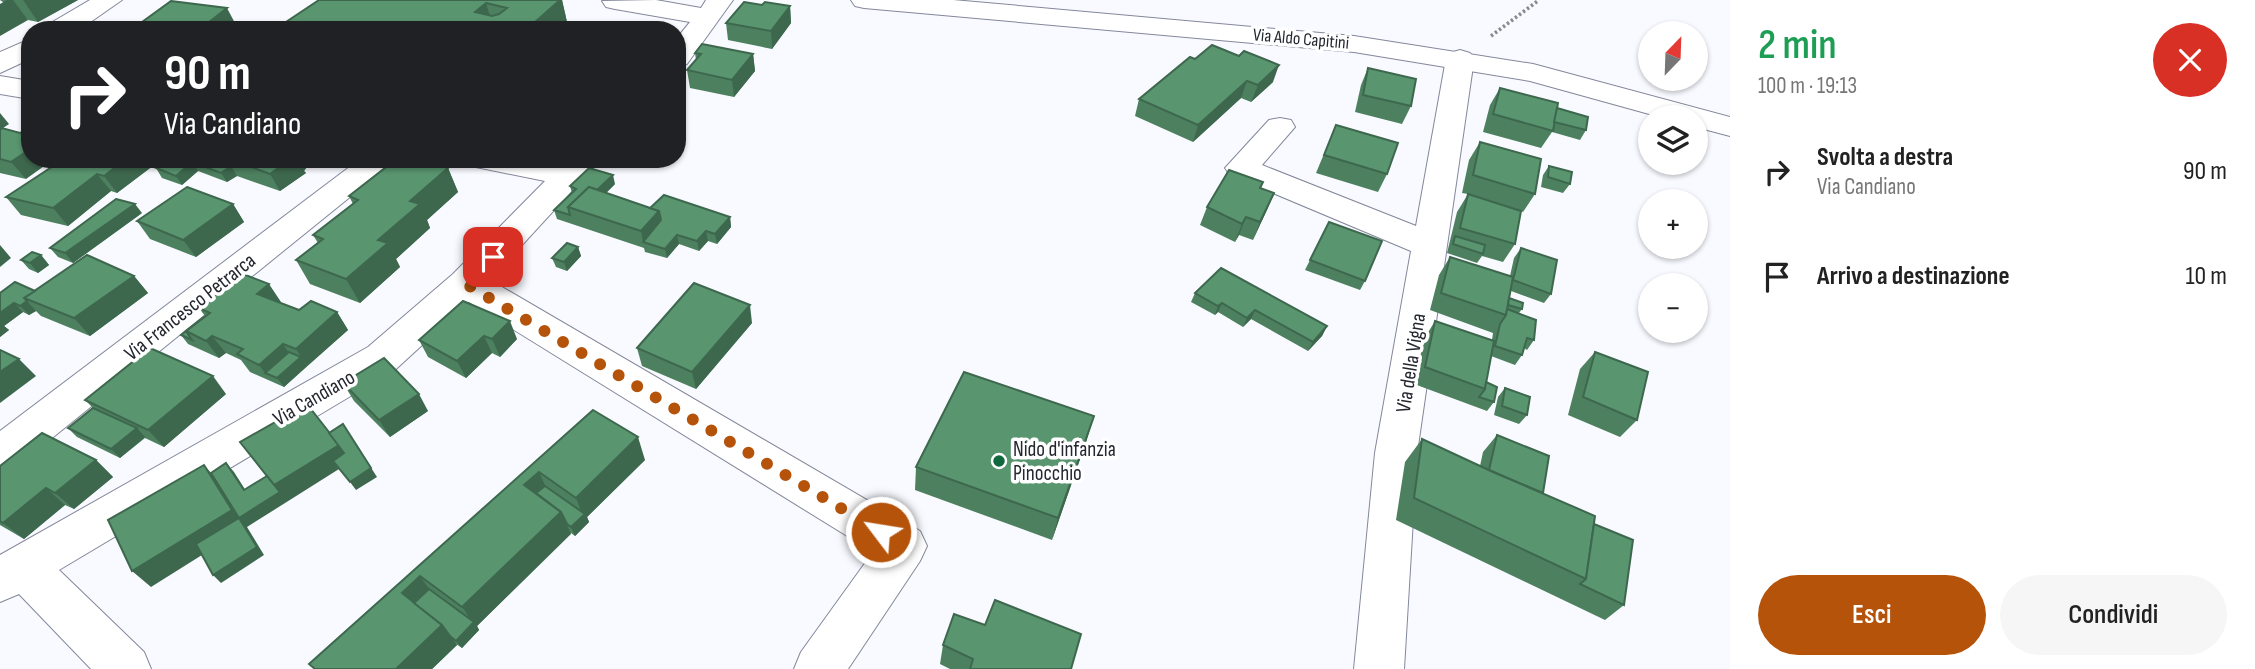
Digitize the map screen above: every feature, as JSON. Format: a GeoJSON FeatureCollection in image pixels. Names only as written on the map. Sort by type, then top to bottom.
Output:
{"type":"FeatureCollection","features":[{"type":"Feature","properties":{"kind":"street"},"geometry":{"type":"LineString","coordinates":[[74,21],[109,0]]}},
{"type":"Feature","properties":{"kind":"street","name":"Via Aldo Capitini"},"geometry":{"type":"LineString","coordinates":[[864,0],[1340,42],[1460,59],[1546,76],[1730,127]]}},
{"type":"Feature","properties":{"kind":"street"},"geometry":{"type":"LineString","coordinates":[[615,1],[714,8]]}},
{"type":"Feature","properties":{"kind":"street"},"geometry":{"type":"LineString","coordinates":[[686,46],[714,8]]}},
{"type":"Feature","properties":{"kind":"street"},"geometry":{"type":"LineString","coordinates":[[0,64],[21,52]]}},
{"type":"Feature","properties":{"kind":"street","name":"Via della Vigna"},"geometry":{"type":"LineString","coordinates":[[1379,669],[1396,453],[1460,59]]}},
{"type":"Feature","properties":{"kind":"street"},"geometry":{"type":"LineString","coordinates":[[0,85],[21,88]]}},
{"type":"Feature","properties":{"kind":"street"},"geometry":{"type":"LineString","coordinates":[[1280,127],[1241,168],[1430,245]]}},
{"type":"Feature","properties":{"kind":"street","name":"Via Francesco Petrarca"},"geometry":{"type":"LineString","coordinates":[[0,455],[369,168]]}},
{"type":"Feature","properties":{"kind":"street","name":"Via Candiano"},"geometry":{"type":"LineString","coordinates":[[12,574],[383,358],[466,284],[577,168]]}},
{"type":"Feature","properties":{"kind":"street"},"geometry":{"type":"LineString","coordinates":[[466,284],[904,546],[819,669]]}},
{"type":"Feature","properties":{"kind":"street"},"geometry":{"type":"LineString","coordinates":[[12,574],[125,669]]}},
{"type":"Feature","properties":{"kind":"path"},"geometry":{"type":"LineString","coordinates":[[1460,59],[1539,0]]}},
{"type":"Feature","properties":{"kind":"building"},"geometry":{"type":"Polygon","coordinates":[[[319,0],[560,0],[536,21],[288,21],[319,0]],[[486,3],[475,12],[492,16],[507,8],[486,3]]]}},
{"type":"Feature","properties":{"kind":"building"},"geometry":{"type":"Polygon","coordinates":[[[171,1],[227,8],[210,21],[143,21],[171,1]]]}},
{"type":"Feature","properties":{"kind":"building"},"geometry":{"type":"Polygon","coordinates":[[[744,2],[790,6],[771,31],[726,23],[744,2]]]}},
{"type":"Feature","properties":{"kind":"building"},"geometry":{"type":"Polygon","coordinates":[[[702,44],[753,54],[732,80],[687,70],[701,54],[695,53],[702,44]]]}},
{"type":"Feature","properties":{"kind":"building"},"geometry":{"type":"Polygon","coordinates":[[[1212,45],[1239,56],[1244,51],[1279,65],[1258,85],[1247,81],[1198,125],[1139,99],[1190,57],[1195,59],[1212,45]]]}},
{"type":"Feature","properties":{"kind":"building"},"geometry":{"type":"Polygon","coordinates":[[[1368,68],[1416,79],[1411,106],[1363,95],[1368,68]]]}},
{"type":"Feature","properties":{"kind":"building"},"geometry":{"type":"Polygon","coordinates":[[[1500,88],[1558,103],[1553,131],[1493,114],[1500,88]]]}},
{"type":"Feature","properties":{"kind":"building"},"geometry":{"type":"Polygon","coordinates":[[[1557,108],[1588,117],[1586,130],[1554,122],[1557,108]]]}},
{"type":"Feature","properties":{"kind":"building"},"geometry":{"type":"Polygon","coordinates":[[[1336,125],[1398,143],[1387,174],[1324,155],[1336,125]]]}},
{"type":"Feature","properties":{"kind":"building"},"geometry":{"type":"Polygon","coordinates":[[[2,128],[20,133],[21,155],[11,162],[0,159],[0,130],[2,128]]]}},
{"type":"Feature","properties":{"kind":"building"},"geometry":{"type":"Polygon","coordinates":[[[1480,142],[1541,159],[1535,194],[1473,175],[1480,142]]]}},
{"type":"Feature","properties":{"kind":"building"},"geometry":{"type":"Polygon","coordinates":[[[1549,166],[1572,172],[1570,184],[1548,177],[1549,166]]]}},
{"type":"Feature","properties":{"kind":"building"},"geometry":{"type":"Polygon","coordinates":[[[50,168],[114,168],[104,176],[97,174],[53,208],[6,197],[50,168]]]}},
{"type":"Feature","properties":{"kind":"building"},"geometry":{"type":"Polygon","coordinates":[[[156,168],[185,168],[176,176],[156,168]]]}},
{"type":"Feature","properties":{"kind":"building"},"geometry":{"type":"Polygon","coordinates":[[[208,168],[228,168],[221,173],[208,168]]]}},
{"type":"Feature","properties":{"kind":"building"},"geometry":{"type":"Polygon","coordinates":[[[254,168],[278,168],[270,174],[254,168]]]}},
{"type":"Feature","properties":{"kind":"building"},"geometry":{"type":"Polygon","coordinates":[[[385,168],[448,168],[410,201],[420,204],[378,240],[388,243],[346,279],[296,260],[323,239],[313,235],[358,200],[349,196],[385,168]]]}},
{"type":"Feature","properties":{"kind":"building"},"geometry":{"type":"Polygon","coordinates":[[[589,168],[613,175],[597,190],[589,187],[568,207],[570,215],[554,210],[576,189],[570,186],[589,168]]]}},
{"type":"Feature","properties":{"kind":"building"},"geometry":{"type":"Polygon","coordinates":[[[1229,170],[1263,182],[1260,188],[1274,193],[1260,222],[1246,217],[1242,224],[1207,207],[1229,170]]]}},
{"type":"Feature","properties":{"kind":"building"},"geometry":{"type":"Polygon","coordinates":[[[187,187],[233,204],[183,240],[137,221],[187,187]]]}},
{"type":"Feature","properties":{"kind":"building"},"geometry":{"type":"Polygon","coordinates":[[[589,187],[659,211],[641,231],[568,207],[589,187]]]}},
{"type":"Feature","properties":{"kind":"building"},"geometry":{"type":"Polygon","coordinates":[[[1468,194],[1521,211],[1515,244],[1460,228],[1468,194]]]}},
{"type":"Feature","properties":{"kind":"building"},"geometry":{"type":"Polygon","coordinates":[[[664,195],[730,217],[715,234],[706,231],[697,241],[677,235],[665,249],[643,242],[661,220],[659,211],[650,208],[664,195]]]}},
{"type":"Feature","properties":{"kind":"building"},"geometry":{"type":"Polygon","coordinates":[[[116,199],[135,204],[65,253],[50,248],[116,199]]]}},
{"type":"Feature","properties":{"kind":"building"},"geometry":{"type":"Polygon","coordinates":[[[1329,222],[1382,241],[1365,281],[1310,260],[1329,222]]]}},
{"type":"Feature","properties":{"kind":"building"},"geometry":{"type":"Polygon","coordinates":[[[1455,236],[1485,245],[1483,254],[1453,244],[1455,236]]]}},
{"type":"Feature","properties":{"kind":"building"},"geometry":{"type":"Polygon","coordinates":[[[567,243],[578,247],[564,262],[552,258],[567,243]]]}},
{"type":"Feature","properties":{"kind":"building"},"geometry":{"type":"Polygon","coordinates":[[[1521,248],[1557,260],[1551,294],[1513,280],[1521,248]]]}},
{"type":"Feature","properties":{"kind":"building"},"geometry":{"type":"Polygon","coordinates":[[[32,252],[41,255],[30,263],[21,260],[32,252]]]}},
{"type":"Feature","properties":{"kind":"building"},"geometry":{"type":"Polygon","coordinates":[[[87,255],[134,276],[74,318],[24,298],[87,255]]]}},
{"type":"Feature","properties":{"kind":"building"},"geometry":{"type":"Polygon","coordinates":[[[1450,257],[1513,277],[1506,315],[1441,293],[1450,257]]]}},
{"type":"Feature","properties":{"kind":"building"},"geometry":{"type":"Polygon","coordinates":[[[1221,268],[1327,326],[1313,342],[1255,310],[1247,318],[1222,303],[1218,306],[1195,293],[1221,268]]]}},
{"type":"Feature","properties":{"kind":"building"},"geometry":{"type":"Polygon","coordinates":[[[243,274],[269,284],[257,294],[299,310],[311,301],[337,312],[296,349],[283,344],[259,365],[237,354],[243,349],[212,336],[206,341],[186,331],[210,313],[199,308],[243,274]]]}},
{"type":"Feature","properties":{"kind":"building"},"geometry":{"type":"Polygon","coordinates":[[[15,282],[35,291],[24,298],[27,301],[20,306],[14,303],[0,313],[0,293],[15,282]]]}},
{"type":"Feature","properties":{"kind":"building"},"geometry":{"type":"Polygon","coordinates":[[[694,283],[750,305],[692,372],[637,348],[694,283]]]}},
{"type":"Feature","properties":{"kind":"building"},"geometry":{"type":"Polygon","coordinates":[[[1509,298],[1523,303],[1522,309],[1508,305],[1509,298]]]}},
{"type":"Feature","properties":{"kind":"building"},"geometry":{"type":"Polygon","coordinates":[[[463,301],[510,321],[492,339],[484,336],[457,361],[419,340],[463,301]]]}},
{"type":"Feature","properties":{"kind":"building"},"geometry":{"type":"Polygon","coordinates":[[[1507,309],[1536,320],[1534,340],[1527,338],[1522,355],[1495,346],[1507,309]]]}},
{"type":"Feature","properties":{"kind":"building"},"geometry":{"type":"Polygon","coordinates":[[[1435,321],[1494,341],[1485,389],[1425,367],[1435,321]]]}},
{"type":"Feature","properties":{"kind":"building"},"geometry":{"type":"Polygon","coordinates":[[[186,331],[192,340],[181,335],[186,331]]]}},
{"type":"Feature","properties":{"kind":"building"},"geometry":{"type":"Polygon","coordinates":[[[150,348],[213,376],[148,430],[85,400],[150,348]]]}},
{"type":"Feature","properties":{"kind":"building"},"geometry":{"type":"Polygon","coordinates":[[[0,350],[19,359],[0,372],[0,350]]]}},
{"type":"Feature","properties":{"kind":"building"},"geometry":{"type":"Polygon","coordinates":[[[289,352],[301,357],[277,378],[265,373],[289,352]]]}},
{"type":"Feature","properties":{"kind":"building"},"geometry":{"type":"Polygon","coordinates":[[[1595,352],[1648,372],[1637,420],[1583,397],[1595,352]]]}},
{"type":"Feature","properties":{"kind":"building"},"geometry":{"type":"Polygon","coordinates":[[[384,358],[419,394],[379,420],[343,383],[384,358]]]}},
{"type":"Feature","properties":{"kind":"building"},"geometry":{"type":"Polygon","coordinates":[[[964,372],[1094,416],[1058,518],[916,467],[964,372]]]}},
{"type":"Feature","properties":{"kind":"building"},"geometry":{"type":"Polygon","coordinates":[[[1486,382],[1497,387],[1494,402],[1479,397],[1486,382]]]}},
{"type":"Feature","properties":{"kind":"building"},"geometry":{"type":"Polygon","coordinates":[[[1505,388],[1530,397],[1527,415],[1502,406],[1505,388]]]}},
{"type":"Feature","properties":{"kind":"building"},"geometry":{"type":"Polygon","coordinates":[[[307,404],[339,445],[274,485],[240,442],[307,404]]]}},
{"type":"Feature","properties":{"kind":"building"},"geometry":{"type":"Polygon","coordinates":[[[93,408],[137,428],[111,449],[68,428],[93,408]]]}},
{"type":"Feature","properties":{"kind":"building"},"geometry":{"type":"Polygon","coordinates":[[[593,410],[638,437],[576,498],[539,472],[524,485],[561,512],[462,607],[420,576],[402,593],[442,625],[396,669],[315,669],[309,664],[593,410]]]}},
{"type":"Feature","properties":{"kind":"building"},"geometry":{"type":"Polygon","coordinates":[[[343,424],[371,468],[350,482],[333,461],[344,453],[329,433],[343,424]]]}},
{"type":"Feature","properties":{"kind":"building"},"geometry":{"type":"Polygon","coordinates":[[[42,433],[96,460],[55,493],[46,488],[3,523],[0,521],[0,466],[42,433]]]}},
{"type":"Feature","properties":{"kind":"building"},"geometry":{"type":"Polygon","coordinates":[[[1497,435],[1549,456],[1543,493],[1489,470],[1497,435]]]}},
{"type":"Feature","properties":{"kind":"building"},"geometry":{"type":"Polygon","coordinates":[[[1422,439],[1595,516],[1586,579],[1414,498],[1422,439]]]}},
{"type":"Feature","properties":{"kind":"building"},"geometry":{"type":"Polygon","coordinates":[[[226,463],[244,490],[267,476],[280,492],[239,518],[211,473],[226,463]]]}},
{"type":"Feature","properties":{"kind":"building"},"geometry":{"type":"Polygon","coordinates":[[[204,465],[232,510],[132,571],[108,520],[204,465]]]}},
{"type":"Feature","properties":{"kind":"building"},"geometry":{"type":"Polygon","coordinates":[[[545,486],[585,514],[571,527],[561,512],[536,493],[545,486]]]}},
{"type":"Feature","properties":{"kind":"building"},"geometry":{"type":"Polygon","coordinates":[[[239,518],[257,547],[213,575],[196,544],[239,518]]]}},
{"type":"Feature","properties":{"kind":"building"},"geometry":{"type":"Polygon","coordinates":[[[1594,524],[1633,540],[1624,605],[1580,584],[1586,579],[1594,524]]]}},
{"type":"Feature","properties":{"kind":"building"},"geometry":{"type":"Polygon","coordinates":[[[429,589],[474,622],[456,641],[442,625],[414,603],[429,589]]]}},
{"type":"Feature","properties":{"kind":"building"},"geometry":{"type":"Polygon","coordinates":[[[995,600],[1081,634],[1071,669],[970,669],[973,659],[943,645],[954,614],[985,625],[995,600]]]}},
{"type":"Feature","properties":{"kind":"place","name":"Nido d'infanzia Pinocchio"},"geometry":{"type":"Point","coordinates":[999,461]}},
{"type":"Feature","properties":{"kind":"route"},"geometry":{"type":"LineString","coordinates":[[493,257],[466,284],[881,532]]}}]}
